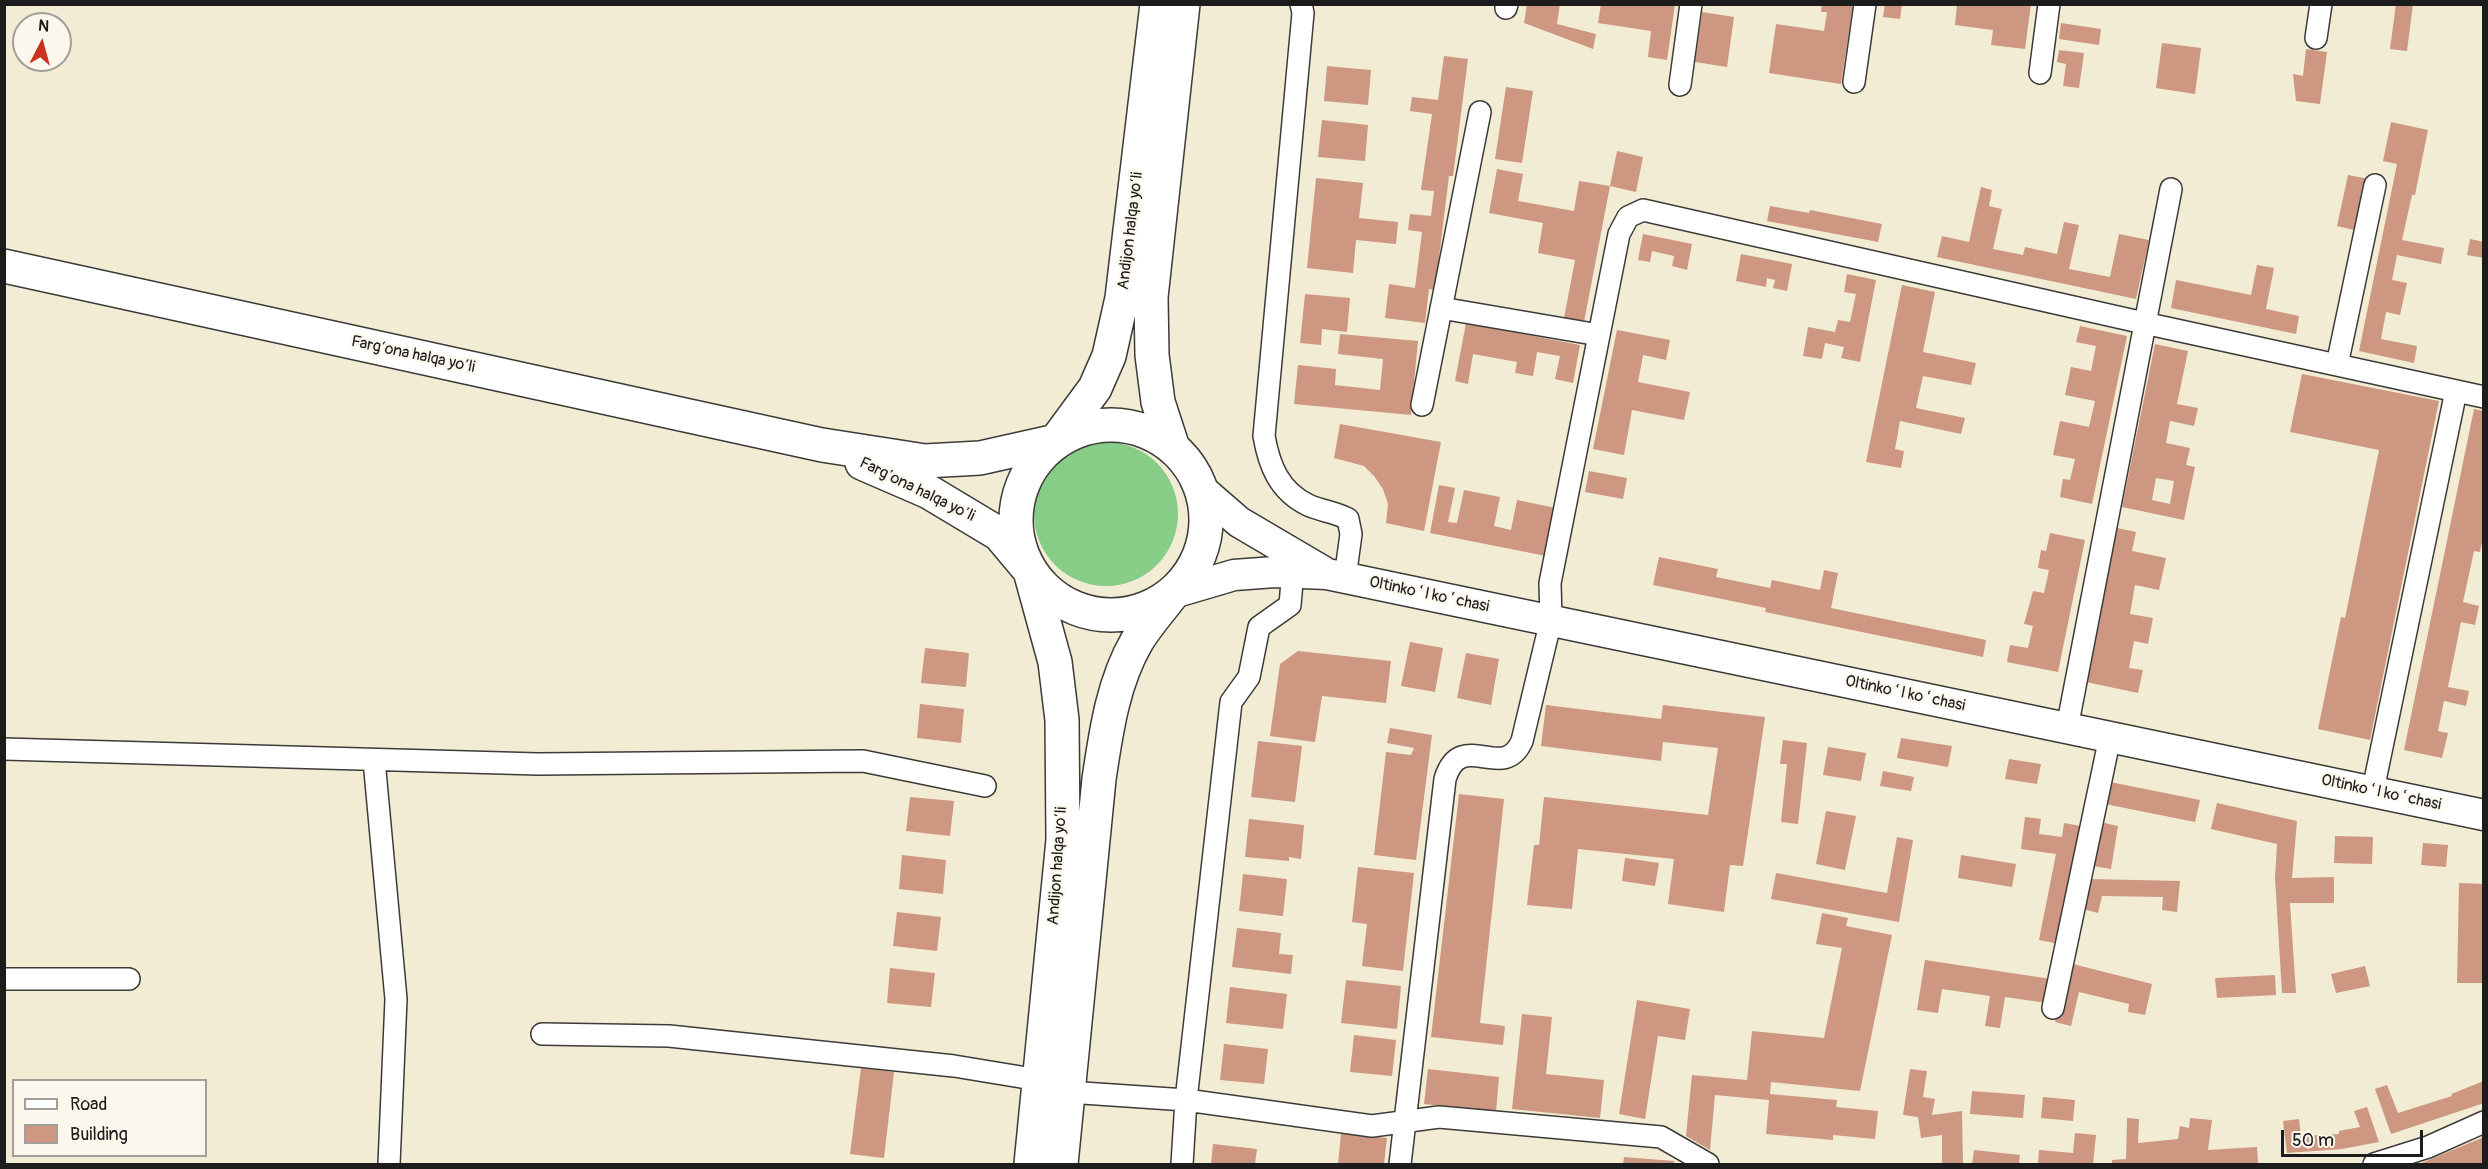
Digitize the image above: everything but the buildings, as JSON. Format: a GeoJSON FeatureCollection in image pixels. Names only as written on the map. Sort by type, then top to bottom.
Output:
{"type":"FeatureCollection","features":[{"type":"Feature","properties":{"kind":"highway","name":"Andijon halqa yo‘li"},"geometry":{"type":"LineString","coordinates":[[1056,441],[1095,388],[1109,356],[1122,298],[1157,4]]}},
{"type":"Feature","properties":{"kind":"highway","name":"Andijon halqa yo‘li"},"geometry":{"type":"LineString","coordinates":[[1173,448],[1158,402],[1152,355],[1150,297],[1183,4]]}},
{"type":"Feature","properties":{"kind":"highway","name":"Farg‘ona halqa yo‘li"},"geometry":{"type":"LineString","coordinates":[[4,266],[822,445],[925,461],[980,458],[1056,441]]}},
{"type":"Feature","properties":{"kind":"highway"},"geometry":{"type":"LineString","coordinates":[[1116,425],[1147,432],[1173,448],[1190,467],[1201,489],[1207,517],[1203,546],[1191,572],[1173,593],[1144,609],[1112,616],[1080,611],[1052,595],[1030,571],[1018,544],[1015,515],[1021,487],[1035,461],[1056,441],[1085,428],[1116,425]]}},
{"type":"Feature","properties":{"kind":"highway","name":"Farg‘ona halqa yo‘li"},"geometry":{"type":"LineString","coordinates":[[822,445],[929,492],[980,521],[999,534],[1030,571]]}},
{"type":"Feature","properties":{"kind":"highway","name":"Andijon halqa yo‘li"},"geometry":{"type":"LineString","coordinates":[[1030,571],[1055,662],[1062,720],[1063,840],[1054,1086],[1061,1164]]}},
{"type":"Feature","properties":{"kind":"highway","name":"Andijon halqa yo‘li"},"geometry":{"type":"LineString","coordinates":[[1031,1164],[1054,1086],[1106,729],[1116,694],[1137,641],[1173,593]]}},
{"type":"Feature","properties":{"kind":"main road","name":"Oltinkoʻl koʻchasi"},"geometry":{"type":"LineString","coordinates":[[1201,489],[1239,522],[1294,564],[1336,576],[2373,790],[2484,815]]}},
{"type":"Feature","properties":{"kind":"main road","name":"Oltinkoʻl koʻchasi"},"geometry":{"type":"LineString","coordinates":[[1173,593],[1234,575],[1294,564]]}},
{"type":"Feature","properties":{"kind":"street"},"geometry":{"type":"LineString","coordinates":[[1301,4],[1303,13],[1264,436],[1268,461],[1281,484],[1307,504],[1348,519],[1351,534],[1336,576]]}},
{"type":"Feature","properties":{"kind":"street"},"geometry":{"type":"LineString","coordinates":[[1680,85],[1691,4]]}},
{"type":"Feature","properties":{"kind":"street"},"geometry":{"type":"LineString","coordinates":[[1854,82],[1865,4]]}},
{"type":"Feature","properties":{"kind":"street"},"geometry":{"type":"LineString","coordinates":[[2040,73],[2049,4]]}},
{"type":"Feature","properties":{"kind":"street"},"geometry":{"type":"LineString","coordinates":[[2316,38],[2321,4]]}},
{"type":"Feature","properties":{"kind":"street"},"geometry":{"type":"LineString","coordinates":[[1422,405],[1480,112]]}},
{"type":"Feature","properties":{"kind":"street"},"geometry":{"type":"LineString","coordinates":[[2337,365],[2374,185]]}},
{"type":"Feature","properties":{"kind":"street"},"geometry":{"type":"LineString","coordinates":[[2067,728],[2171,189]]}},
{"type":"Feature","properties":{"kind":"street"},"geometry":{"type":"LineString","coordinates":[[1400,1164],[1445,779],[1449,765],[1459,757],[1501,759],[1513,755],[1518,749],[1551,620],[1550,583],[1619,234],[1628,217],[1643,210],[2484,397]]}},
{"type":"Feature","properties":{"kind":"street"},"geometry":{"type":"LineString","coordinates":[[1441,308],[1599,335]]}},
{"type":"Feature","properties":{"kind":"street"},"geometry":{"type":"LineString","coordinates":[[2373,790],[2456,391]]}},
{"type":"Feature","properties":{"kind":"street"},"geometry":{"type":"LineString","coordinates":[[1182,1164],[1186,1100],[1231,702],[1249,677],[1259,627],[1290,605],[1294,564]]}},
{"type":"Feature","properties":{"kind":"street"},"geometry":{"type":"LineString","coordinates":[[2052,1008],[2110,737]]}},
{"type":"Feature","properties":{"kind":"street"},"geometry":{"type":"LineString","coordinates":[[4,749],[538,764],[863,761],[985,786]]}},
{"type":"Feature","properties":{"kind":"street"},"geometry":{"type":"LineString","coordinates":[[374,760],[396,999],[389,1164]]}},
{"type":"Feature","properties":{"kind":"street"},"geometry":{"type":"LineString","coordinates":[[4,978],[129,979]]}},
{"type":"Feature","properties":{"kind":"street"},"geometry":{"type":"LineString","coordinates":[[542,1034],[669,1036],[954,1066],[1054,1086],[1186,1100],[1372,1126],[1439,1117],[1661,1137],[1708,1164]]}},
{"type":"Feature","properties":{"kind":"street"},"geometry":{"type":"LineString","coordinates":[[2374,1164],[2428,1147],[2484,1122]]}},
{"type":"Feature","properties":{"kind":"green space"},"geometry":{"type":"Polygon","coordinates":[[[1106,442],[1133,448],[1157,463],[1172,487],[1178,514],[1172,541],[1157,565],[1133,580],[1106,586],[1079,580],[1055,565],[1040,541],[1034,514],[1040,487],[1055,463],[1079,448],[1106,442]]]}}]}
